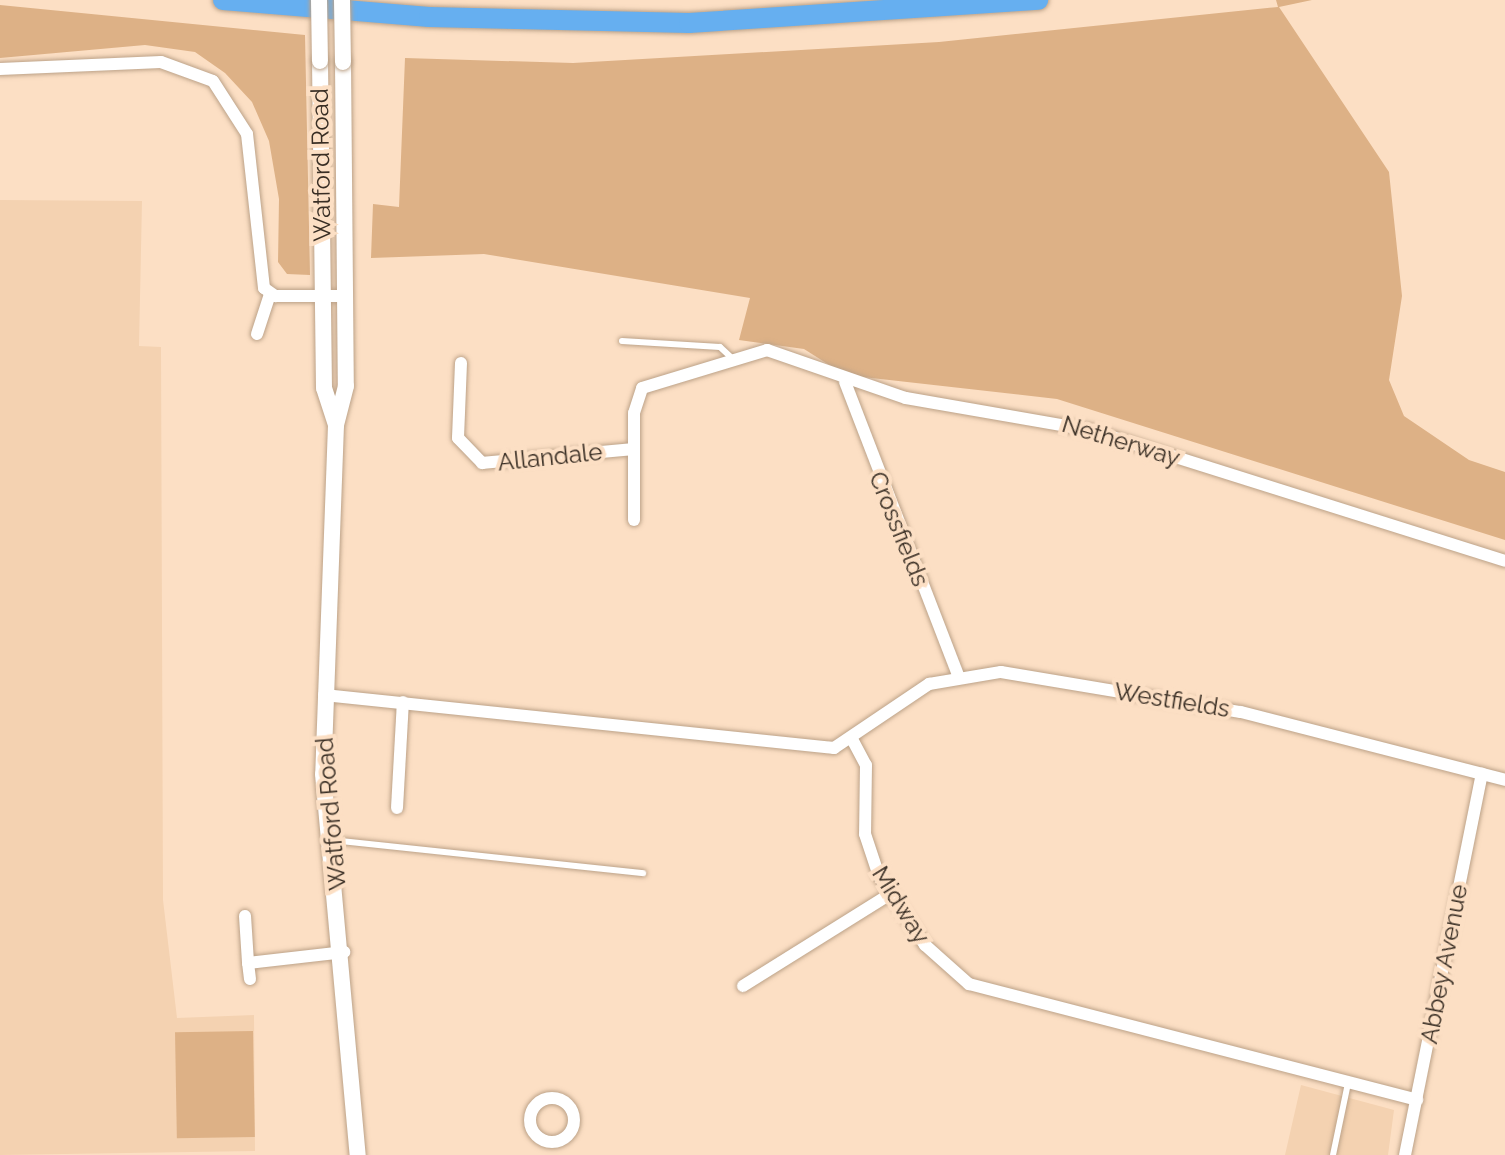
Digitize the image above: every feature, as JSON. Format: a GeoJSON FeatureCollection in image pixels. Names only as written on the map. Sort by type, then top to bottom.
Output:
{"type":"FeatureCollection","features":[{"type":"Feature","properties":{"kind":"highway"},"geometry":{"type":"LineString","coordinates":[[223,0],[429,17],[689,23],[1038,0]]}},
{"type":"Feature","properties":{"kind":"main road","name":"Watford Road"},"geometry":{"type":"LineString","coordinates":[[319,0],[324,388],[336,425]]}},
{"type":"Feature","properties":{"kind":"main road","name":"Watford Road"},"geometry":{"type":"LineString","coordinates":[[342,0],[346,386],[336,425],[324,695],[331,840],[344,952],[358,1155]]}},
{"type":"Feature","properties":{"kind":"street"},"geometry":{"type":"LineString","coordinates":[[0,69],[161,62],[213,81],[247,134],[258,273],[270,294],[257,334]]}},
{"type":"Feature","properties":{"kind":"street"},"geometry":{"type":"LineString","coordinates":[[270,294],[345,296]]}},
{"type":"Feature","properties":{"kind":"street","name":"Netherway"},"geometry":{"type":"LineString","coordinates":[[733,359],[779,352],[845,382],[1090,430],[1505,561]]}},
{"type":"Feature","properties":{"kind":"street","name":"Allandale"},"geometry":{"type":"LineString","coordinates":[[634,520],[633,449],[637,396],[647,383],[733,359]]}},
{"type":"Feature","properties":{"kind":"street","name":"Allandale"},"geometry":{"type":"LineString","coordinates":[[461,363],[458,438],[482,463],[633,449]]}},
{"type":"Feature","properties":{"kind":"street","name":"Crossfields"},"geometry":{"type":"LineString","coordinates":[[845,382],[958,675]]}},
{"type":"Feature","properties":{"kind":"street","name":"Westfields"},"geometry":{"type":"LineString","coordinates":[[852,739],[929,684],[958,675],[1001,672],[1241,712],[1505,780]]}},
{"type":"Feature","properties":{"kind":"street"},"geometry":{"type":"LineString","coordinates":[[324,695],[827,748],[852,739]]}},
{"type":"Feature","properties":{"kind":"street"},"geometry":{"type":"LineString","coordinates":[[397,808],[403,702]]}},
{"type":"Feature","properties":{"kind":"street","name":"Midway"},"geometry":{"type":"LineString","coordinates":[[852,739],[866,765],[870,854],[890,894],[945,967],[981,989],[1417,1100]]}},
{"type":"Feature","properties":{"kind":"street","name":"Abbey Avenue"},"geometry":{"type":"LineString","coordinates":[[1405,1155],[1482,774]]}},
{"type":"Feature","properties":{"kind":"street"},"geometry":{"type":"LineString","coordinates":[[743,986],[890,894]]}},
{"type":"Feature","properties":{"kind":"street"},"geometry":{"type":"LineString","coordinates":[[245,916],[250,979]]}},
{"type":"Feature","properties":{"kind":"street"},"geometry":{"type":"LineString","coordinates":[[248,963],[344,952]]}},
{"type":"Feature","properties":{"kind":"lane"},"geometry":{"type":"LineString","coordinates":[[622,341],[720,347],[733,359]]}},
{"type":"Feature","properties":{"kind":"lane"},"geometry":{"type":"LineString","coordinates":[[331,840],[643,873]]}},
{"type":"Feature","properties":{"kind":"lane"},"geometry":{"type":"LineString","coordinates":[[1333,1155],[1348,1083]]}},
{"type":"Feature","properties":{"kind":"shaded area"},"geometry":{"type":"Polygon","coordinates":[[[1276,0],[1312,0],[1279,7],[1389,172],[1402,296],[1389,380],[1404,416],[1469,460],[1505,472],[1505,540],[1057,399],[845,375],[804,349],[739,340],[750,298],[484,254],[371,258],[373,204],[399,207],[405,58],[573,63],[939,42],[1278,7],[1276,0]]]}},
{"type":"Feature","properties":{"kind":"shaded area"},"geometry":{"type":"Polygon","coordinates":[[[0,5],[305,35],[310,275],[287,274],[278,262],[279,199],[269,141],[252,102],[225,73],[195,52],[145,45],[0,58],[0,5]]]}},
{"type":"Feature","properties":{"kind":"shaded area"},"geometry":{"type":"Polygon","coordinates":[[[0,200],[142,201],[139,346],[161,347],[163,900],[177,1018],[254,1015],[255,1151],[0,1155],[0,200]]]}},
{"type":"Feature","properties":{"kind":"shaded area"},"geometry":{"type":"Polygon","coordinates":[[[253,1031],[255,1137],[177,1138],[175,1032],[253,1031]]]}},
{"type":"Feature","properties":{"kind":"shaded area"},"geometry":{"type":"Polygon","coordinates":[[[1301,1085],[1394,1110],[1388,1155],[1285,1155],[1301,1085]]]}}]}
